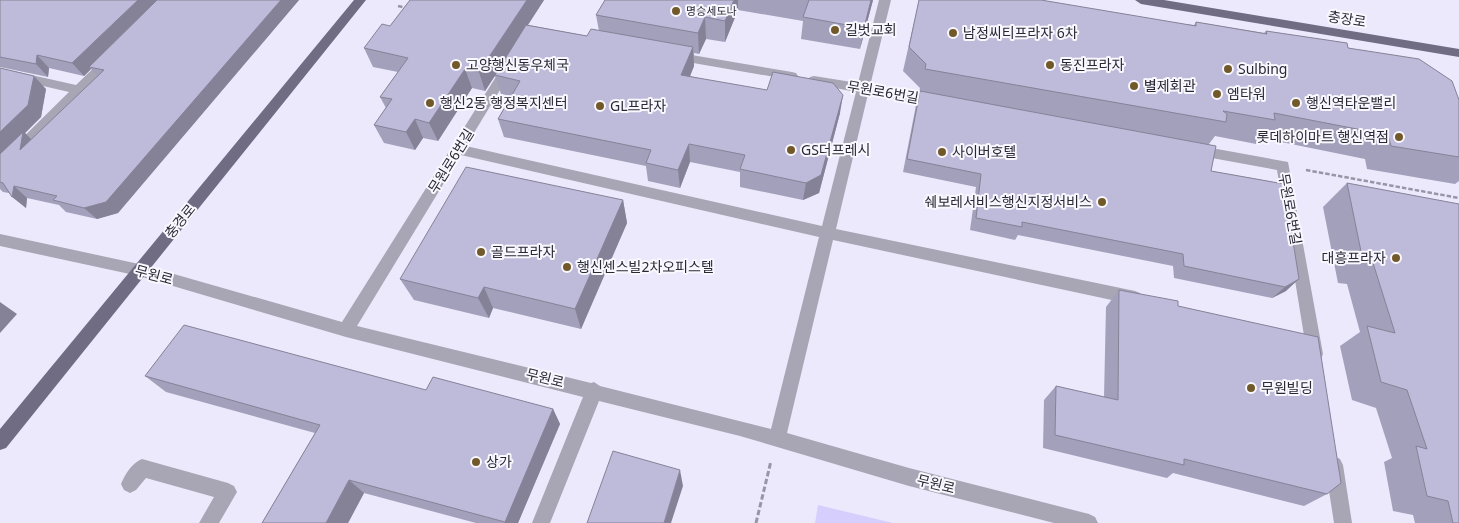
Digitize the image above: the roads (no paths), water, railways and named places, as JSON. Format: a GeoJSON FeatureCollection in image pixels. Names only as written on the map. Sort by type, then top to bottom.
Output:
{"type":"FeatureCollection","features":[{"type":"Feature","properties":{"kind":"main road","name":"충경로"},"geometry":{"type":"LineString","coordinates":[[0,442],[360,0]]}},
{"type":"Feature","properties":{"kind":"main road","name":"충장로"},"geometry":{"type":"LineString","coordinates":[[1141,0],[1459,53]]}},
{"type":"Feature","properties":{"kind":"street"},"geometry":{"type":"LineString","coordinates":[[777,438],[885,0]]}},
{"type":"Feature","properties":{"kind":"street"},"geometry":{"type":"LineString","coordinates":[[0,169],[121,49]]}},
{"type":"Feature","properties":{"kind":"street","name":"무원로6번길"},"geometry":{"type":"LineString","coordinates":[[658,53],[951,105]]}},
{"type":"Feature","properties":{"kind":"street","name":"무원로6번길"},"geometry":{"type":"LineString","coordinates":[[346,330],[515,56]]}},
{"type":"Feature","properties":{"kind":"street"},"geometry":{"type":"LineString","coordinates":[[0,72],[79,90]]}},
{"type":"Feature","properties":{"kind":"street","name":"무원로6번길"},"geometry":{"type":"LineString","coordinates":[[1185,148],[1283,166],[1317,363]]}},
{"type":"Feature","properties":{"kind":"street"},"geometry":{"type":"LineString","coordinates":[[458,149],[829,233],[1148,301]]}},
{"type":"Feature","properties":{"kind":"street","name":"무원로"},"geometry":{"type":"LineString","coordinates":[[0,240],[139,270],[346,330],[594,390],[777,438],[909,477],[1089,523]]}},
{"type":"Feature","properties":{"kind":"street"},"geometry":{"type":"LineString","coordinates":[[1292,331],[1312,335]]}},
{"type":"Feature","properties":{"kind":"street"},"geometry":{"type":"LineString","coordinates":[[541,523],[594,390]]}},
{"type":"Feature","properties":{"kind":"street"},"geometry":{"type":"LineString","coordinates":[[1331,448],[1344,523]]}},
{"type":"Feature","properties":{"kind":"street"},"geometry":{"type":"LineString","coordinates":[[130,484],[142,468],[228,492],[208,523]]}},
{"type":"Feature","properties":{"kind":"place","name":"명승세도나"},"geometry":{"type":"Point","coordinates":[676,11]}},
{"type":"Feature","properties":{"kind":"place","name":"길벗교회"},"geometry":{"type":"Point","coordinates":[835,30]}},
{"type":"Feature","properties":{"kind":"place","name":"남정씨티프라자 6차"},"geometry":{"type":"Point","coordinates":[953,33]}},
{"type":"Feature","properties":{"kind":"place","name":"고양행신동우체국"},"geometry":{"type":"Point","coordinates":[456,65]}},
{"type":"Feature","properties":{"kind":"place","name":"동진프라자"},"geometry":{"type":"Point","coordinates":[1050,65]}},
{"type":"Feature","properties":{"kind":"place","name":"Sulbing"},"geometry":{"type":"Point","coordinates":[1228,69]}},
{"type":"Feature","properties":{"kind":"place","name":"별제회관"},"geometry":{"type":"Point","coordinates":[1134,86]}},
{"type":"Feature","properties":{"kind":"place","name":"엠타워"},"geometry":{"type":"Point","coordinates":[1217,94]}},
{"type":"Feature","properties":{"kind":"place","name":"행신2동 행정복지센터"},"geometry":{"type":"Point","coordinates":[430,103]}},
{"type":"Feature","properties":{"kind":"place","name":"행신역타운밸리"},"geometry":{"type":"Point","coordinates":[1296,103]}},
{"type":"Feature","properties":{"kind":"place","name":"GL프라자"},"geometry":{"type":"Point","coordinates":[600,106]}},
{"type":"Feature","properties":{"kind":"place","name":"롯데하이마트 행신역점"},"geometry":{"type":"Point","coordinates":[1399,137]}},
{"type":"Feature","properties":{"kind":"place","name":"GS더프레시"},"geometry":{"type":"Point","coordinates":[791,150]}},
{"type":"Feature","properties":{"kind":"place","name":"사이버호텔"},"geometry":{"type":"Point","coordinates":[942,152]}},
{"type":"Feature","properties":{"kind":"place","name":"쉐보레서비스행신지정서비스"},"geometry":{"type":"Point","coordinates":[1102,202]}},
{"type":"Feature","properties":{"kind":"place","name":"골드프라자"},"geometry":{"type":"Point","coordinates":[481,252]}},
{"type":"Feature","properties":{"kind":"place","name":"대흥프라자"},"geometry":{"type":"Point","coordinates":[1396,258]}},
{"type":"Feature","properties":{"kind":"place","name":"행신센스빌2차오피스텔"},"geometry":{"type":"Point","coordinates":[567,267]}},
{"type":"Feature","properties":{"kind":"place","name":"무원빌딩"},"geometry":{"type":"Point","coordinates":[1251,388]}},
{"type":"Feature","properties":{"kind":"place","name":"상가"},"geometry":{"type":"Point","coordinates":[476,462]}}]}
